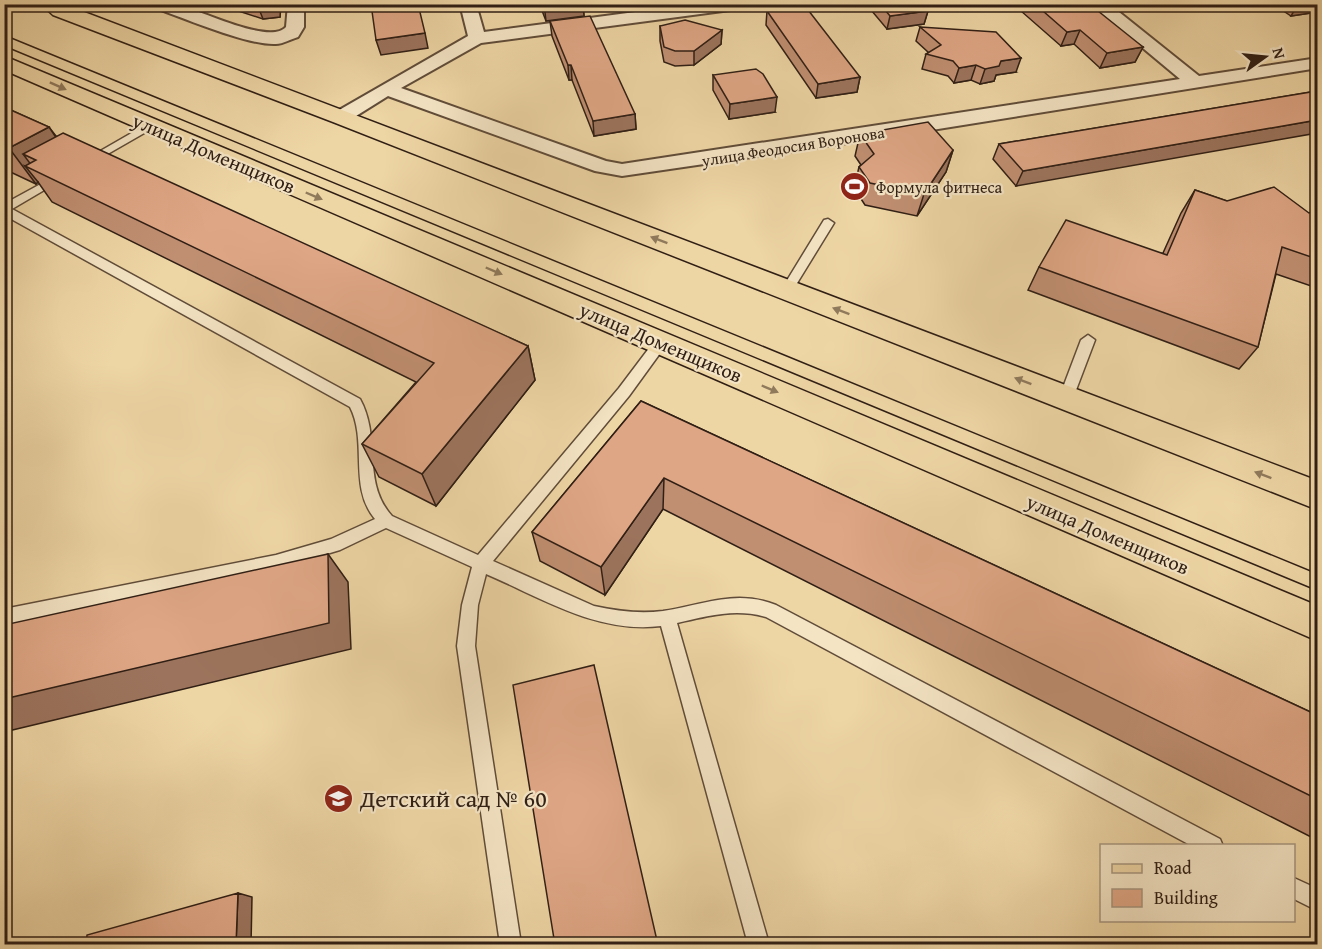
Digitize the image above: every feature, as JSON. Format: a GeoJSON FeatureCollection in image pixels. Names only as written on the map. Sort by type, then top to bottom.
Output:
{"type":"FeatureCollection","features":[{"type":"Feature","properties":{"kind":"main road"},"geometry":{"type":"LineString","coordinates":[[50,4],[60,11],[341,117],[1317,496]]}},
{"type":"Feature","properties":{"kind":"main road","name":"улица Доменщиков"},"geometry":{"type":"LineString","coordinates":[[4,62],[148,126],[662,342],[1317,624]]}},
{"type":"Feature","properties":{"kind":"street"},"geometry":{"type":"LineString","coordinates":[[159,4],[254,36],[275,39],[292,33],[295,27],[296,4]]}},
{"type":"Feature","properties":{"kind":"street"},"geometry":{"type":"LineString","coordinates":[[468,4],[477,38]]}},
{"type":"Feature","properties":{"kind":"street"},"geometry":{"type":"LineString","coordinates":[[341,117],[477,38],[738,4]]}},
{"type":"Feature","properties":{"kind":"street"},"geometry":{"type":"LineString","coordinates":[[1098,4],[1196,82]]}},
{"type":"Feature","properties":{"kind":"street","name":"улица Феодосия Воронова"},"geometry":{"type":"LineString","coordinates":[[386,89],[602,167],[622,170],[877,133],[1317,63]]}},
{"type":"Feature","properties":{"kind":"lane"},"geometry":{"type":"LineString","coordinates":[[4,209],[148,126]]}},
{"type":"Feature","properties":{"kind":"lane"},"geometry":{"type":"LineString","coordinates":[[4,209],[348,397],[360,410],[368,489],[374,507],[386,521],[592,613],[613,619],[641,621],[667,618],[737,603],[755,604],[1209,844]]}},
{"type":"Feature","properties":{"kind":"lane"},"geometry":{"type":"LineString","coordinates":[[786,290],[828,223]]}},
{"type":"Feature","properties":{"kind":"lane"},"geometry":{"type":"LineString","coordinates":[[1066,398],[1088,340]]}},
{"type":"Feature","properties":{"kind":"lane"},"geometry":{"type":"LineString","coordinates":[[510,945],[466,646],[470,605],[481,563],[624,392],[662,342]]}},
{"type":"Feature","properties":{"kind":"lane"},"geometry":{"type":"LineString","coordinates":[[4,617],[276,562],[334,545],[386,521]]}},
{"type":"Feature","properties":{"kind":"lane"},"geometry":{"type":"LineString","coordinates":[[667,618],[758,945]]}},
{"type":"Feature","properties":{"kind":"lane"},"geometry":{"type":"LineString","coordinates":[[1295,889],[1317,901]]}},
{"type":"Feature","properties":{"kind":"building"},"geometry":{"type":"Polygon","coordinates":[[[371,4],[418,4],[425,33],[376,40],[371,4]]]}},
{"type":"Feature","properties":{"kind":"building"},"geometry":{"type":"Polygon","coordinates":[[[880,4],[922,4],[928,11],[890,16],[880,4]]]}},
{"type":"Feature","properties":{"kind":"building"},"geometry":{"type":"Polygon","coordinates":[[[1035,4],[1080,4],[1084,8],[1093,7],[1143,47],[1107,53],[1080,30],[1067,32],[1035,4]]]}},
{"type":"Feature","properties":{"kind":"building"},"geometry":{"type":"Polygon","coordinates":[[[805,6],[860,77],[818,84],[767,11],[805,6]]]}},
{"type":"Feature","properties":{"kind":"building"},"geometry":{"type":"Polygon","coordinates":[[[590,16],[635,114],[593,121],[571,65],[568,65],[550,21],[590,16]]]}},
{"type":"Feature","properties":{"kind":"building"},"geometry":{"type":"Polygon","coordinates":[[[685,20],[722,30],[694,51],[675,51],[664,47],[660,26],[685,20]]]}},
{"type":"Feature","properties":{"kind":"building"},"geometry":{"type":"Polygon","coordinates":[[[920,27],[996,32],[1021,58],[1001,61],[999,66],[985,69],[976,65],[959,68],[953,61],[926,54],[941,45],[920,27]]]}},
{"type":"Feature","properties":{"kind":"building"},"geometry":{"type":"Polygon","coordinates":[[[756,69],[763,74],[777,97],[730,104],[713,75],[756,69]]]}},
{"type":"Feature","properties":{"kind":"building"},"geometry":{"type":"Polygon","coordinates":[[[1317,91],[1317,120],[1023,171],[999,144],[1317,91]]]}},
{"type":"Feature","properties":{"kind":"building"},"geometry":{"type":"Polygon","coordinates":[[[4,107],[49,127],[9,148],[4,146],[4,107]]]}},
{"type":"Feature","properties":{"kind":"building"},"geometry":{"type":"Polygon","coordinates":[[[928,122],[953,150],[924,194],[870,183],[859,167],[874,154],[860,134],[928,122]]]}},
{"type":"Feature","properties":{"kind":"building"},"geometry":{"type":"Polygon","coordinates":[[[63,133],[528,346],[422,474],[362,444],[434,363],[25,166],[36,160],[23,154],[63,133]]]}},
{"type":"Feature","properties":{"kind":"building"},"geometry":{"type":"Polygon","coordinates":[[[1274,187],[1309,213],[1317,211],[1317,259],[1282,247],[1258,347],[1039,267],[1066,220],[1167,255],[1195,190],[1227,201],[1274,187]]]}},
{"type":"Feature","properties":{"kind":"building"},"geometry":{"type":"Polygon","coordinates":[[[641,401],[1317,715],[1317,799],[664,478],[601,567],[532,532],[641,401]]]}},
{"type":"Feature","properties":{"kind":"building"},"geometry":{"type":"Polygon","coordinates":[[[328,554],[329,623],[4,699],[4,625],[328,554]]]}},
{"type":"Feature","properties":{"kind":"building"},"geometry":{"type":"Polygon","coordinates":[[[594,665],[658,945],[555,945],[513,685],[594,665]]]}},
{"type":"Feature","properties":{"kind":"building"},"geometry":{"type":"Polygon","coordinates":[[[238,893],[236,945],[86,945],[87,935],[238,893]]]}},
{"type":"Feature","properties":{"kind":"tram line"},"geometry":{"type":"LineString","coordinates":[[4,35],[1318,574]]}},
{"type":"Feature","properties":{"kind":"tram line"},"geometry":{"type":"LineString","coordinates":[[4,46],[1318,591]]}},
{"type":"Feature","properties":{"kind":"place","name":"Формула фитнеса"},"geometry":{"type":"Point","coordinates":[855,187]}},
{"type":"Feature","properties":{"kind":"place","name":"Детский сад № 60"},"geometry":{"type":"Point","coordinates":[339,798]}}]}
